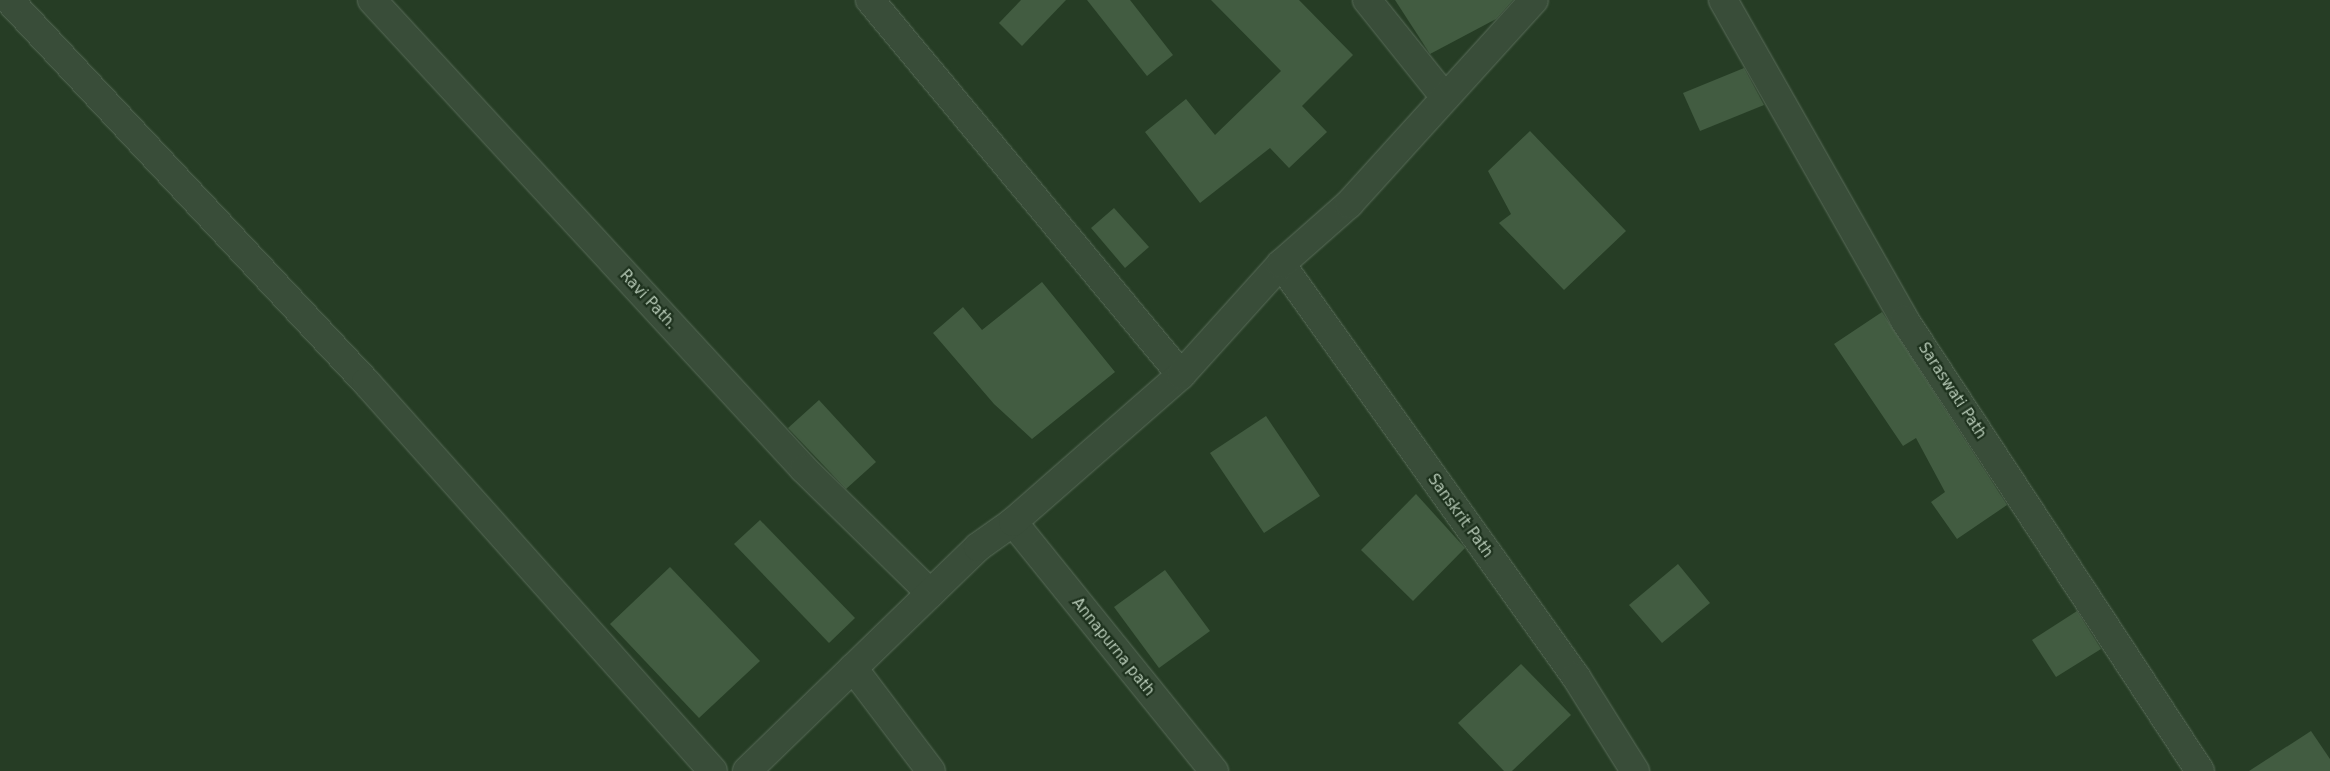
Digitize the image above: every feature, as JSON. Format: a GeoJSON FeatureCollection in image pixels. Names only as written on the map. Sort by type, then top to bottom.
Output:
{"type":"FeatureCollection","features":[{"type":"Feature","properties":{"kind":"street"},"geometry":{"type":"LineString","coordinates":[[10,0],[366,382],[713,771]]}},
{"type":"Feature","properties":{"kind":"street","name":"Ravi Path."},"geometry":{"type":"LineString","coordinates":[[372,0],[804,469],[930,593]]}},
{"type":"Feature","properties":{"kind":"street"},"geometry":{"type":"LineString","coordinates":[[870,0],[1181,375]]}},
{"type":"Feature","properties":{"kind":"street"},"geometry":{"type":"LineString","coordinates":[[1367,0],[1444,96]]}},
{"type":"Feature","properties":{"kind":"street"},"geometry":{"type":"LineString","coordinates":[[747,771],[978,546],[1013,522],[1181,375],[1281,264],[1349,204],[1444,96],[1534,0]]}},
{"type":"Feature","properties":{"kind":"street","name":"Saraswati Path"},"geometry":{"type":"LineString","coordinates":[[1723,0],[1904,318],[2200,771]]}},
{"type":"Feature","properties":{"kind":"street","name":"Sanskrit Path"},"geometry":{"type":"LineString","coordinates":[[1281,264],[1576,677],[1635,771]]}},
{"type":"Feature","properties":{"kind":"street","name":"Annapurna path"},"geometry":{"type":"LineString","coordinates":[[1013,522],[1214,771]]}},
{"type":"Feature","properties":{"kind":"street"},"geometry":{"type":"LineString","coordinates":[[853,668],[931,771]]}},
{"type":"Feature","properties":{"kind":"building"},"geometry":{"type":"Polygon","coordinates":[[[1021,0],[1066,0],[1022,46],[999,23],[1021,0]]]}},
{"type":"Feature","properties":{"kind":"building"},"geometry":{"type":"Polygon","coordinates":[[[1087,0],[1130,0],[1173,55],[1147,76],[1087,0]]]}},
{"type":"Feature","properties":{"kind":"building"},"geometry":{"type":"Polygon","coordinates":[[[1211,0],[1299,0],[1353,55],[1302,106],[1327,132],[1289,168],[1270,148],[1200,203],[1145,132],[1186,99],[1215,135],[1281,71],[1211,0]]]}},
{"type":"Feature","properties":{"kind":"building"},"geometry":{"type":"Polygon","coordinates":[[[1395,0],[1513,0],[1496,19],[1430,54],[1395,0]]]}},
{"type":"Feature","properties":{"kind":"building"},"geometry":{"type":"Polygon","coordinates":[[[1744,68],[1764,105],[1700,131],[1683,93],[1744,68]]]}},
{"type":"Feature","properties":{"kind":"building"},"geometry":{"type":"Polygon","coordinates":[[[1530,131],[1626,231],[1564,290],[1499,223],[1511,214],[1488,171],[1530,131]]]}},
{"type":"Feature","properties":{"kind":"building"},"geometry":{"type":"Polygon","coordinates":[[[1114,208],[1149,247],[1125,268],[1091,228],[1114,208]]]}},
{"type":"Feature","properties":{"kind":"building"},"geometry":{"type":"Polygon","coordinates":[[[1042,282],[1115,372],[1032,439],[994,404],[933,333],[963,307],[982,330],[1042,282]]]}},
{"type":"Feature","properties":{"kind":"building"},"geometry":{"type":"Polygon","coordinates":[[[1882,312],[2007,505],[1957,539],[1931,502],[1945,492],[1916,438],[1903,446],[1834,344],[1882,312]]]}},
{"type":"Feature","properties":{"kind":"building"},"geometry":{"type":"Polygon","coordinates":[[[819,400],[876,462],[846,489],[788,428],[819,400]]]}},
{"type":"Feature","properties":{"kind":"building"},"geometry":{"type":"Polygon","coordinates":[[[1266,416],[1320,496],[1264,533],[1210,453],[1266,416]]]}},
{"type":"Feature","properties":{"kind":"building"},"geometry":{"type":"Polygon","coordinates":[[[1416,494],[1465,548],[1413,601],[1361,550],[1416,494]]]}},
{"type":"Feature","properties":{"kind":"building"},"geometry":{"type":"Polygon","coordinates":[[[760,520],[855,618],[829,643],[734,544],[760,520]]]}},
{"type":"Feature","properties":{"kind":"building"},"geometry":{"type":"Polygon","coordinates":[[[1678,564],[1710,603],[1662,643],[1629,605],[1678,564]]]}},
{"type":"Feature","properties":{"kind":"building"},"geometry":{"type":"Polygon","coordinates":[[[670,567],[760,661],[699,718],[610,624],[670,567]]]}},
{"type":"Feature","properties":{"kind":"building"},"geometry":{"type":"Polygon","coordinates":[[[1165,570],[1210,631],[1159,668],[1114,607],[1165,570]]]}},
{"type":"Feature","properties":{"kind":"building"},"geometry":{"type":"Polygon","coordinates":[[[2077,611],[2101,649],[2056,677],[2032,640],[2077,611]]]}},
{"type":"Feature","properties":{"kind":"building"},"geometry":{"type":"Polygon","coordinates":[[[1521,664],[1571,715],[1512,771],[1504,771],[1458,723],[1521,664]]]}},
{"type":"Feature","properties":{"kind":"building"},"geometry":{"type":"Polygon","coordinates":[[[2311,731],[2330,759],[2330,771],[2249,771],[2311,731]]]}}]}
